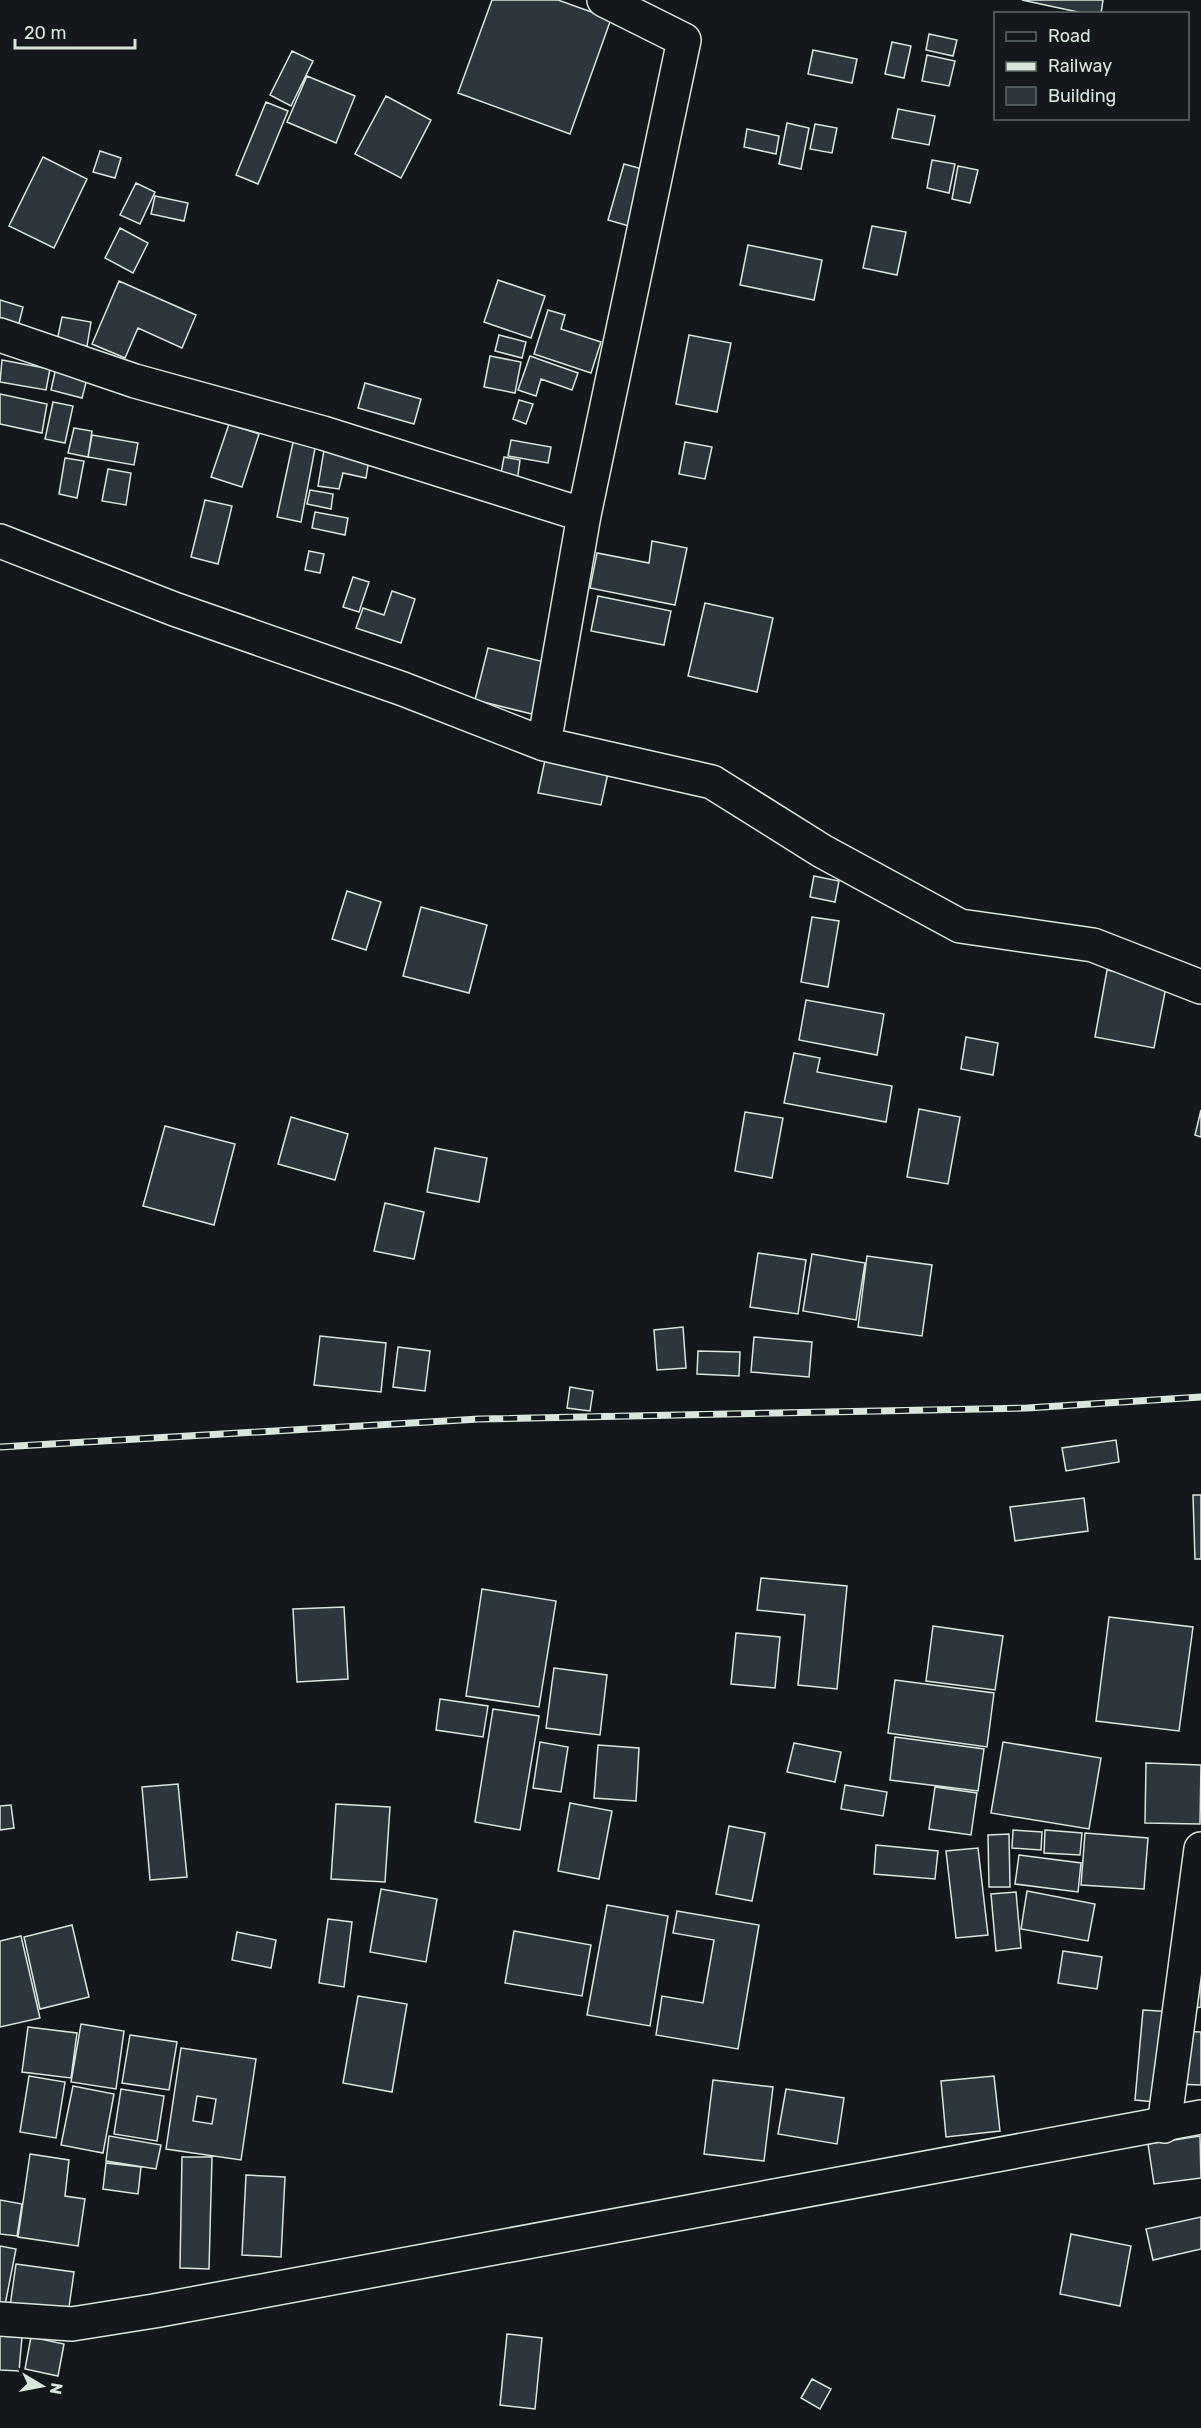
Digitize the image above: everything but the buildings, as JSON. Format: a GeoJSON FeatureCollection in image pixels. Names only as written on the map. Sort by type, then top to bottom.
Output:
{"type":"FeatureCollection","features":[{"type":"Feature","properties":{"kind":"street"},"geometry":{"type":"LineString","coordinates":[[544,744],[585,515],[684,40],[604,0]]}},
{"type":"Feature","properties":{"kind":"street"},"geometry":{"type":"LineString","coordinates":[[0,335],[135,381],[323,433],[585,515]]}},
{"type":"Feature","properties":{"kind":"street"},"geometry":{"type":"LineString","coordinates":[[0,541],[174,609],[403,689],[544,744],[712,783],[822,851],[960,926],[1093,945],[1201,987]]}},
{"type":"Feature","properties":{"kind":"street"},"geometry":{"type":"LineString","coordinates":[[1164,2126],[1201,1849]]}},
{"type":"Feature","properties":{"kind":"street"},"geometry":{"type":"LineString","coordinates":[[0,2319],[72,2324],[154,2311],[1164,2126],[1201,2117]]}},
{"type":"Feature","properties":{"kind":"railway"},"geometry":{"type":"LineString","coordinates":[[0,1447],[479,1419],[1027,1408],[1201,1397]]}}]}
